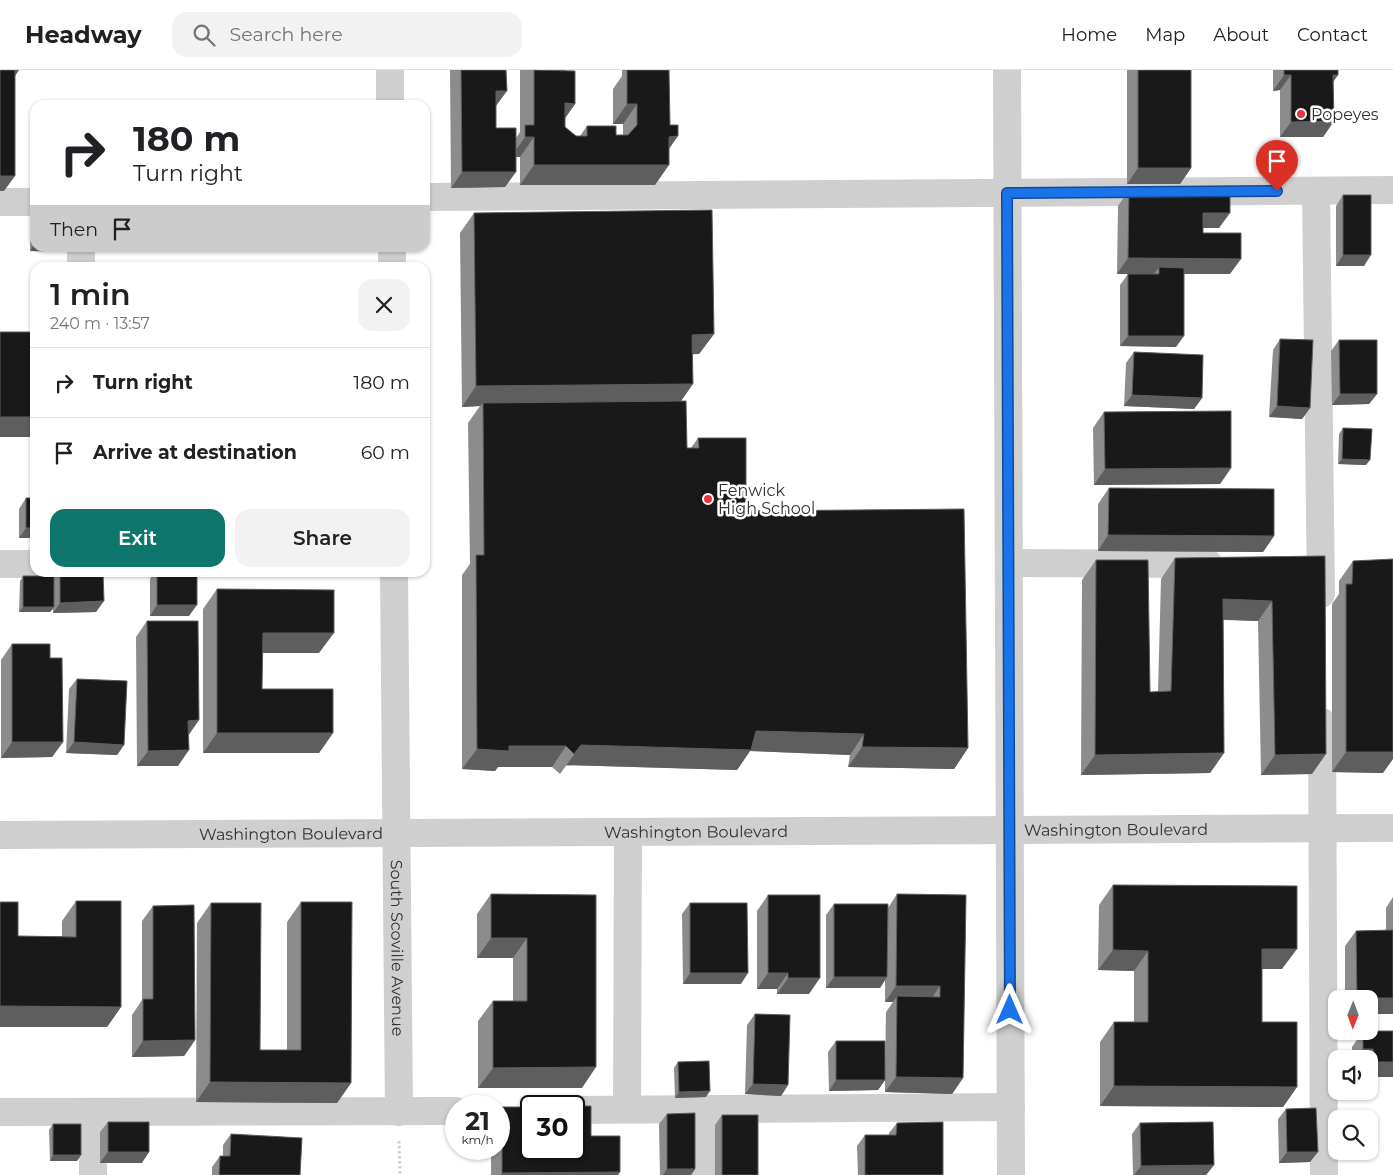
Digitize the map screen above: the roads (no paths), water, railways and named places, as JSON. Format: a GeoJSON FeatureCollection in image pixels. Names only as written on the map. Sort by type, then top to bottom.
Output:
{"type":"FeatureCollection","features":[{"type":"Feature","properties":{"kind":"street"},"geometry":{"type":"LineString","coordinates":[[390,70],[390,100]]}},
{"type":"Feature","properties":{"kind":"street"},"geometry":{"type":"LineString","coordinates":[[1007,70],[1011,1175]]}},
{"type":"Feature","properties":{"kind":"street"},"geometry":{"type":"LineString","coordinates":[[430,197],[1393,190]]}},
{"type":"Feature","properties":{"kind":"street"},"geometry":{"type":"LineString","coordinates":[[1316,191],[1310,565],[1321,614]]}},
{"type":"Feature","properties":{"kind":"street"},"geometry":{"type":"LineString","coordinates":[[0,202],[30,202]]}},
{"type":"Feature","properties":{"kind":"street"},"geometry":{"type":"LineString","coordinates":[[1008,563],[1232,564]]}},
{"type":"Feature","properties":{"kind":"street"},"geometry":{"type":"LineString","coordinates":[[0,564],[30,564]]}},
{"type":"Feature","properties":{"kind":"street","name":"South Scoville Avenue"},"geometry":{"type":"LineString","coordinates":[[394,577],[399,1112]]}},
{"type":"Feature","properties":{"kind":"street"},"geometry":{"type":"LineString","coordinates":[[1322,702],[1324,1175]]}},
{"type":"Feature","properties":{"kind":"street","name":"Washington Boulevard"},"geometry":{"type":"LineString","coordinates":[[0,835],[1393,828]]}},
{"type":"Feature","properties":{"kind":"street"},"geometry":{"type":"LineString","coordinates":[[626,1109],[628,832]]}},
{"type":"Feature","properties":{"kind":"street"},"geometry":{"type":"LineString","coordinates":[[585,1110],[1011,1107]]}},
{"type":"Feature","properties":{"kind":"street"},"geometry":{"type":"LineString","coordinates":[[702,1108],[702,1175]]}},
{"type":"Feature","properties":{"kind":"street"},"geometry":{"type":"LineString","coordinates":[[0,1112],[445,1111]]}},
{"type":"Feature","properties":{"kind":"street"},"geometry":{"type":"LineString","coordinates":[[93,1112],[93,1175]]}},
{"type":"Feature","properties":{"kind":"place","name":"Popeyes"},"geometry":{"type":"Point","coordinates":[1301,114]}},
{"type":"Feature","properties":{"kind":"place","name":"Fenwick High School"},"geometry":{"type":"Point","coordinates":[708,499]}}]}
